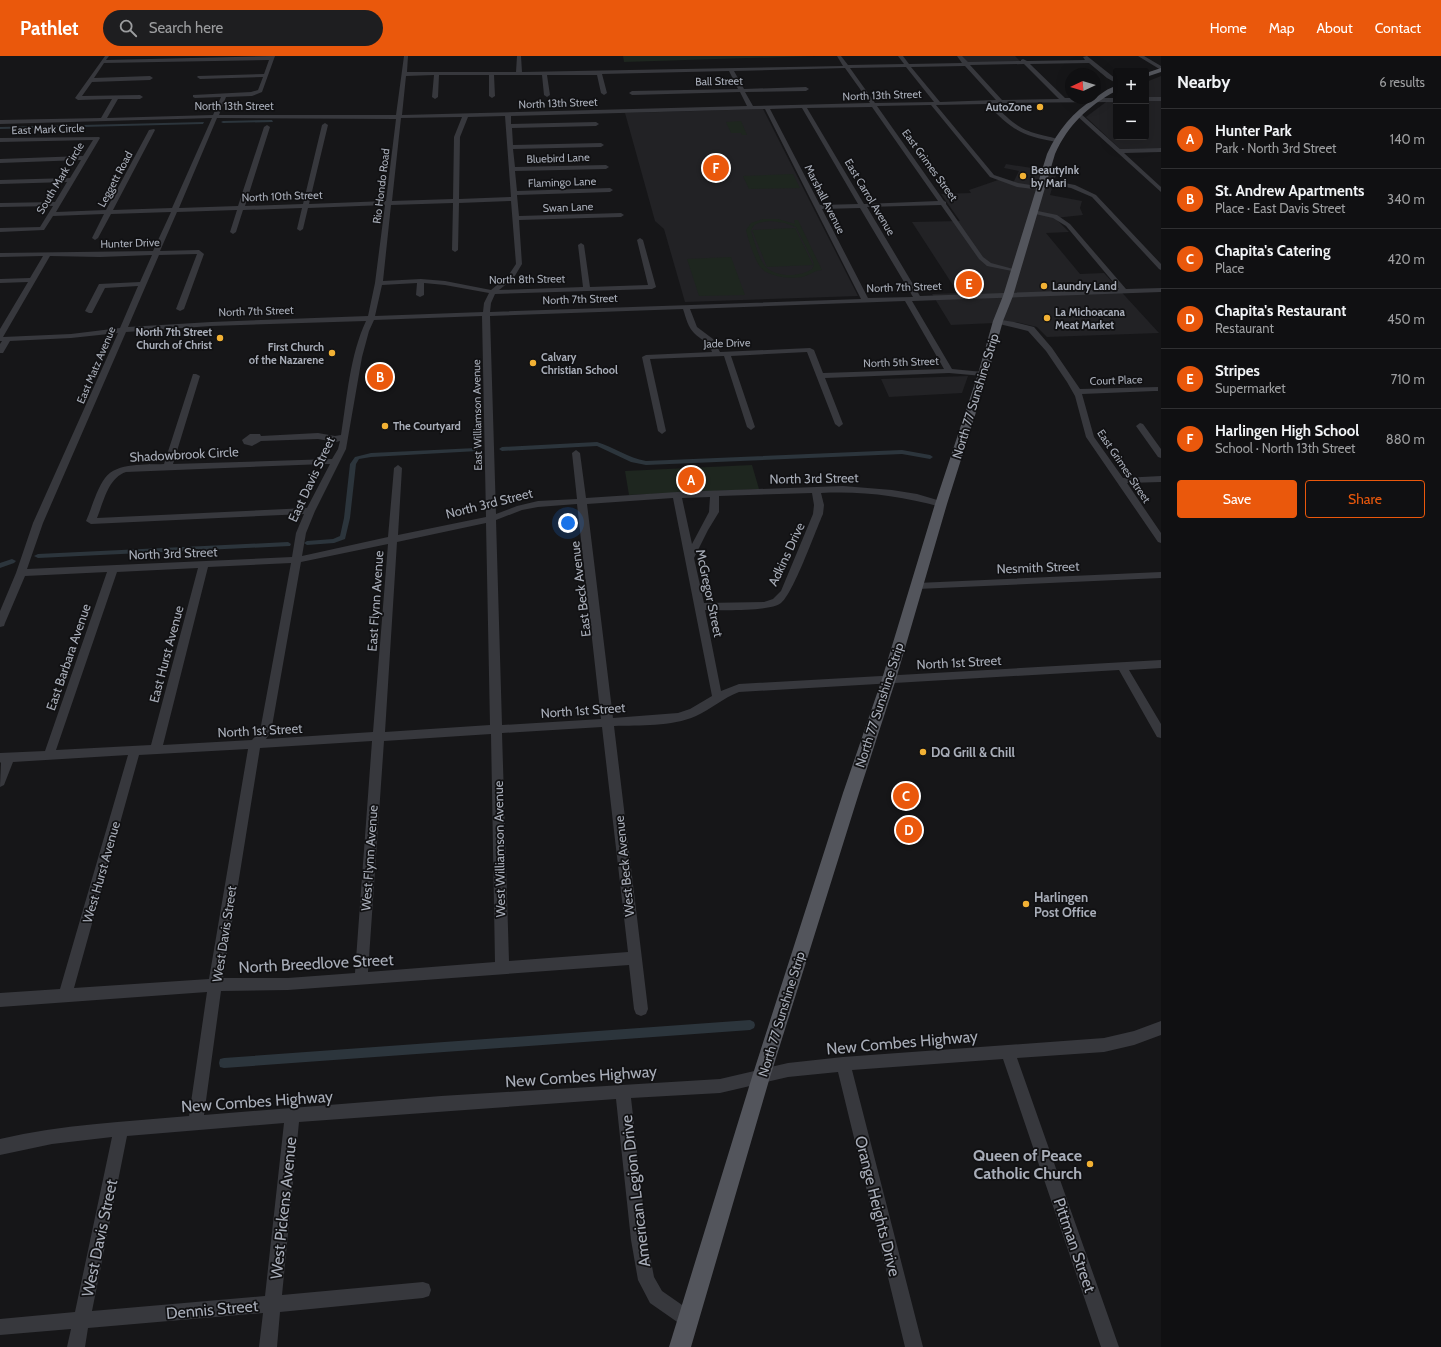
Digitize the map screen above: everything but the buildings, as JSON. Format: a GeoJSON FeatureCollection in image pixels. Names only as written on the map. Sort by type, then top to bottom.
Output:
{"type":"FeatureCollection","features":[{"type":"Feature","properties":{"kind":"main road"},"geometry":{"type":"LineString","coordinates":[[1149,74],[1161,69]]}},
{"type":"Feature","properties":{"kind":"main road","name":"North 77 Sunshine Strip"},"geometry":{"type":"LineString","coordinates":[[1101,97],[1113,90]]}},
{"type":"Feature","properties":{"kind":"main road","name":"North 77 Sunshine Strip"},"geometry":{"type":"LineString","coordinates":[[680,1347],[761,1076],[851,792],[889,679],[998,321],[1008,296],[1014,271],[1033,212],[1057,140],[1078,114],[1091,104]]}},
{"type":"Feature","properties":{"kind":"street"},"geometry":{"type":"LineString","coordinates":[[107,56],[78,98],[140,97]]}},
{"type":"Feature","properties":{"kind":"street","name":"Rio Hondo Road"},"geometry":{"type":"LineString","coordinates":[[371,318],[379,282],[406,56]]}},
{"type":"Feature","properties":{"kind":"street"},"geometry":{"type":"LineString","coordinates":[[518,56],[519,73]]}},
{"type":"Feature","properties":{"kind":"street","name":"East Grimes Street"},"geometry":{"type":"LineString","coordinates":[[839,56],[872,105],[986,263],[994,267],[1014,271]]}},
{"type":"Feature","properties":{"kind":"street"},"geometry":{"type":"LineString","coordinates":[[900,56],[992,176],[1017,185],[1073,186],[1094,196],[1161,268]]}},
{"type":"Feature","properties":{"kind":"street"},"geometry":{"type":"LineString","coordinates":[[959,56],[1000,102]]}},
{"type":"Feature","properties":{"kind":"street"},"geometry":{"type":"LineString","coordinates":[[1018,56],[1064,100]]}},
{"type":"Feature","properties":{"kind":"street"},"geometry":{"type":"LineString","coordinates":[[1084,56],[1108,77],[1113,80]]}},
{"type":"Feature","properties":{"kind":"street"},"geometry":{"type":"LineString","coordinates":[[1140,56],[1161,69]]}},
{"type":"Feature","properties":{"kind":"street"},"geometry":{"type":"LineString","coordinates":[[103,62],[273,57],[261,90],[258,92],[195,96]]}},
{"type":"Feature","properties":{"kind":"street"},"geometry":{"type":"LineString","coordinates":[[404,74],[599,73],[1089,61]]}},
{"type":"Feature","properties":{"kind":"street"},"geometry":{"type":"LineString","coordinates":[[731,70],[751,108]]}},
{"type":"Feature","properties":{"kind":"street"},"geometry":{"type":"LineString","coordinates":[[435,97],[437,73]]}},
{"type":"Feature","properties":{"kind":"street"},"geometry":{"type":"LineString","coordinates":[[491,73],[492,96]]}},
{"type":"Feature","properties":{"kind":"street"},"geometry":{"type":"LineString","coordinates":[[544,73],[547,95]]}},
{"type":"Feature","properties":{"kind":"street"},"geometry":{"type":"LineString","coordinates":[[599,73],[604,93]]}},
{"type":"Feature","properties":{"kind":"street"},"geometry":{"type":"LineString","coordinates":[[200,77],[266,76]]}},
{"type":"Feature","properties":{"kind":"street"},"geometry":{"type":"LineString","coordinates":[[91,80],[150,78]]}},
{"type":"Feature","properties":{"kind":"street","name":"Ball Street"},"geometry":{"type":"LineString","coordinates":[[632,93],[806,89]]}},
{"type":"Feature","properties":{"kind":"street","name":"East Matz Avenue"},"geometry":{"type":"LineString","coordinates":[[0,623],[21,573],[38,523],[224,96],[226,95]]}},
{"type":"Feature","properties":{"kind":"street"},"geometry":{"type":"LineString","coordinates":[[103,119],[115,99],[114,98]]}},
{"type":"Feature","properties":{"kind":"street"},"geometry":{"type":"LineString","coordinates":[[1149,99],[1161,99]]}},
{"type":"Feature","properties":{"kind":"street","name":"North 13th Street"},"geometry":{"type":"LineString","coordinates":[[0,122],[216,116],[355,118],[465,116],[1064,100]]}},
{"type":"Feature","properties":{"kind":"street","name":"North 13th Street"},"geometry":{"type":"LineString","coordinates":[[1101,100],[1113,100]]}},
{"type":"Feature","properties":{"kind":"street"},"geometry":{"type":"LineString","coordinates":[[989,102],[1012,127],[1032,136],[1057,140]]}},
{"type":"Feature","properties":{"kind":"street","name":"East Carrol Avenue"},"geometry":{"type":"LineString","coordinates":[[804,107],[917,298]]}},
{"type":"Feature","properties":{"kind":"street","name":"Marshall Avenue"},"geometry":{"type":"LineString","coordinates":[[767,108],[865,300]]}},
{"type":"Feature","properties":{"kind":"street"},"geometry":{"type":"LineString","coordinates":[[492,292],[514,274],[519,264],[508,114]]}},
{"type":"Feature","properties":{"kind":"street"},"geometry":{"type":"LineString","coordinates":[[1078,114],[1161,190]]}},
{"type":"Feature","properties":{"kind":"street"},"geometry":{"type":"LineString","coordinates":[[455,250],[457,137],[458,131],[465,121],[465,116]]}},
{"type":"Feature","properties":{"kind":"street"},"geometry":{"type":"LineString","coordinates":[[509,126],[596,124]]}},
{"type":"Feature","properties":{"kind":"street"},"geometry":{"type":"LineString","coordinates":[[300,229],[325,125]]}},
{"type":"Feature","properties":{"kind":"street"},"geometry":{"type":"LineString","coordinates":[[233,232],[267,127]]}},
{"type":"Feature","properties":{"kind":"street","name":"Leggett Road"},"geometry":{"type":"LineString","coordinates":[[95,238],[152,130]]}},
{"type":"Feature","properties":{"kind":"street","name":"East Mark Circle"},"geometry":{"type":"LineString","coordinates":[[0,140],[97,138]]}},
{"type":"Feature","properties":{"kind":"street","name":"South Mark Circle"},"geometry":{"type":"LineString","coordinates":[[0,230],[42,229],[70,180],[97,138]]}},
{"type":"Feature","properties":{"kind":"street"},"geometry":{"type":"LineString","coordinates":[[511,147],[601,145]]}},
{"type":"Feature","properties":{"kind":"street"},"geometry":{"type":"LineString","coordinates":[[1120,152],[1161,150]]}},
{"type":"Feature","properties":{"kind":"street"},"geometry":{"type":"LineString","coordinates":[[0,161],[84,158]]}},
{"type":"Feature","properties":{"kind":"street","name":"Bluebird Lane"},"geometry":{"type":"LineString","coordinates":[[512,170],[606,167]]}},
{"type":"Feature","properties":{"kind":"street"},"geometry":{"type":"LineString","coordinates":[[0,182],[70,180]]}},
{"type":"Feature","properties":{"kind":"street","name":"Flamingo Lane"},"geometry":{"type":"LineString","coordinates":[[514,196],[610,190]]}},
{"type":"Feature","properties":{"kind":"street","name":"North 10th Street"},"geometry":{"type":"LineString","coordinates":[[51,214],[389,203],[514,196]]}},
{"type":"Feature","properties":{"kind":"street"},"geometry":{"type":"LineString","coordinates":[[818,207],[944,203]]}},
{"type":"Feature","properties":{"kind":"street"},"geometry":{"type":"LineString","coordinates":[[0,205],[56,204]]}},
{"type":"Feature","properties":{"kind":"street"},"geometry":{"type":"LineString","coordinates":[[1033,212],[1055,216],[1068,226],[1124,291]]}},
{"type":"Feature","properties":{"kind":"street","name":"Swan Lane"},"geometry":{"type":"LineString","coordinates":[[516,218],[621,215]]}},
{"type":"Feature","properties":{"kind":"street","name":"North 8th Street"},"geometry":{"type":"LineString","coordinates":[[379,282],[421,281],[445,283],[492,292],[652,288],[640,240]]}},
{"type":"Feature","properties":{"kind":"street"},"geometry":{"type":"LineString","coordinates":[[581,245],[587,289]]}},
{"type":"Feature","properties":{"kind":"street","name":"Hunter Drive"},"geometry":{"type":"LineString","coordinates":[[0,255],[201,253],[180,309]]}},
{"type":"Feature","properties":{"kind":"street"},"geometry":{"type":"LineString","coordinates":[[0,335],[31,280],[48,254]]}},
{"type":"Feature","properties":{"kind":"street"},"geometry":{"type":"LineString","coordinates":[[0,281],[31,280]]}},
{"type":"Feature","properties":{"kind":"street"},"geometry":{"type":"LineString","coordinates":[[420,295],[421,281]]}},
{"type":"Feature","properties":{"kind":"street"},"geometry":{"type":"LineString","coordinates":[[89,311],[102,286],[143,284]]}},
{"type":"Feature","properties":{"kind":"street","name":"North 7th Street"},"geometry":{"type":"LineString","coordinates":[[4,339],[71,336],[168,326],[907,298],[1160,291]]}},
{"type":"Feature","properties":{"kind":"street","name":"East Williamson Avenue"},"geometry":{"type":"LineString","coordinates":[[492,292],[487,304],[486,314],[496,730]]}},
{"type":"Feature","properties":{"kind":"street"},"geometry":{"type":"LineString","coordinates":[[907,298],[949,372]]}},
{"type":"Feature","properties":{"kind":"street"},"geometry":{"type":"LineString","coordinates":[[686,306],[692,326],[697,332],[714,344],[717,354]]}},
{"type":"Feature","properties":{"kind":"street","name":"East Davis Street"},"geometry":{"type":"LineString","coordinates":[[255,744],[265,732],[300,533],[336,462],[345,436],[358,357],[365,331],[371,318]]}},
{"type":"Feature","properties":{"kind":"street","name":"East Grimes Street"},"geometry":{"type":"LineString","coordinates":[[998,321],[1032,329],[1042,340],[1078,392],[1090,437],[1161,540]]}},
{"type":"Feature","properties":{"kind":"street"},"geometry":{"type":"LineString","coordinates":[[0,351],[4,339]]}},
{"type":"Feature","properties":{"kind":"street","name":"Jade Drive"},"geometry":{"type":"LineString","coordinates":[[662,431],[646,357],[810,350],[820,376]]}},
{"type":"Feature","properties":{"kind":"street"},"geometry":{"type":"LineString","coordinates":[[727,354],[750,427]]}},
{"type":"Feature","properties":{"kind":"street","name":"North 5th Street"},"geometry":{"type":"LineString","coordinates":[[820,376],[949,372],[983,374]]}},
{"type":"Feature","properties":{"kind":"street"},"geometry":{"type":"LineString","coordinates":[[167,468],[196,376]]}},
{"type":"Feature","properties":{"kind":"street"},"geometry":{"type":"LineString","coordinates":[[820,376],[839,424]]}},
{"type":"Feature","properties":{"kind":"street","name":"Court Place"},"geometry":{"type":"LineString","coordinates":[[1078,392],[1155,389]]}},
{"type":"Feature","properties":{"kind":"street"},"geometry":{"type":"LineString","coordinates":[[1140,426],[1161,455]]}},
{"type":"Feature","properties":{"kind":"street"},"geometry":{"type":"LineString","coordinates":[[259,439],[318,436],[336,439],[345,436]]}},
{"type":"Feature","properties":{"kind":"street","name":"East Beck Avenue"},"geometry":{"type":"LineString","coordinates":[[576,453],[583,501],[608,722]]}},
{"type":"Feature","properties":{"kind":"street","name":"Shadowbrook Circle"},"geometry":{"type":"LineString","coordinates":[[310,511],[91,521],[111,476],[115,473],[132,468],[167,468],[324,461],[336,462]]}},
{"type":"Feature","properties":{"kind":"street","name":"East Flynn Avenue"},"geometry":{"type":"LineString","coordinates":[[378,737],[398,468]]}},
{"type":"Feature","properties":{"kind":"street"},"geometry":{"type":"LineString","coordinates":[[1121,481],[1161,479]]}},
{"type":"Feature","properties":{"kind":"street","name":"North 3rd Street"},"geometry":{"type":"LineString","coordinates":[[21,573],[296,560],[393,538],[490,519],[532,505],[583,501],[677,495],[816,490],[870,490],[917,497],[942,504]]}},
{"type":"Feature","properties":{"kind":"street","name":"Adkins Drive"},"geometry":{"type":"LineString","coordinates":[[700,608],[757,606],[777,601],[785,592],[814,526],[819,505],[816,490]]}},
{"type":"Feature","properties":{"kind":"street"},"geometry":{"type":"LineString","coordinates":[[690,557],[703,530],[714,512],[715,494]]}},
{"type":"Feature","properties":{"kind":"street","name":"McGregor Street"},"geometry":{"type":"LineString","coordinates":[[677,495],[717,696]]}},
{"type":"Feature","properties":{"kind":"street","name":"East Hurst Avenue"},"geometry":{"type":"LineString","coordinates":[[156,749],[204,565]]}},
{"type":"Feature","properties":{"kind":"street","name":"East Barbara Avenue"},"geometry":{"type":"LineString","coordinates":[[49,755],[113,568]]}},
{"type":"Feature","properties":{"kind":"street","name":"Nesmith Street"},"geometry":{"type":"LineString","coordinates":[[917,586],[1161,575]]}},
{"type":"Feature","properties":{"kind":"street","name":"North 1st Street"},"geometry":{"type":"LineString","coordinates":[[4,758],[496,730],[679,717],[698,710],[717,696],[739,688],[1161,664]]}},
{"type":"Feature","properties":{"kind":"street"},"geometry":{"type":"LineString","coordinates":[[1122,667],[1161,734]]}},
{"type":"Feature","properties":{"kind":"street","name":"West Beck Avenue"},"geometry":{"type":"LineString","coordinates":[[608,722],[641,1009]]}},
{"type":"Feature","properties":{"kind":"street","name":"West Williamson Avenue"},"geometry":{"type":"LineString","coordinates":[[496,730],[502,968]]}},
{"type":"Feature","properties":{"kind":"street","name":"West Flynn Avenue"},"geometry":{"type":"LineString","coordinates":[[361,978],[378,737]]}},
{"type":"Feature","properties":{"kind":"street","name":"West Davis Street"},"geometry":{"type":"LineString","coordinates":[[195,1124],[215,985],[255,744]]}},
{"type":"Feature","properties":{"kind":"street","name":"West Hurst Avenue"},"geometry":{"type":"LineString","coordinates":[[66,994],[135,750]]}},
{"type":"Feature","properties":{"kind":"street"},"geometry":{"type":"LineString","coordinates":[[0,782],[4,758]]}},
{"type":"Feature","properties":{"kind":"street","name":"North Breedlove Street"},"geometry":{"type":"LineString","coordinates":[[0,1000],[66,994],[215,985],[288,984],[635,958]]}},
{"type":"Feature","properties":{"kind":"street","name":"New Combes Highway"},"geometry":{"type":"LineString","coordinates":[[0,1148],[58,1135],[623,1091],[720,1086],[788,1070],[843,1064],[1104,1044],[1134,1038],[1161,1028]]}},
{"type":"Feature","properties":{"kind":"street","name":"Pittman Street"},"geometry":{"type":"LineString","coordinates":[[1008,1052],[1110,1347]]}},
{"type":"Feature","properties":{"kind":"street","name":"Orange Heights Drive"},"geometry":{"type":"LineString","coordinates":[[843,1064],[914,1347]]}},
{"type":"Feature","properties":{"kind":"street","name":"American Legion Drive"},"geometry":{"type":"LineString","coordinates":[[623,1091],[638,1240],[646,1280],[656,1297],[689,1320]]}},
{"type":"Feature","properties":{"kind":"street","name":"West Pickens Avenue"},"geometry":{"type":"LineString","coordinates":[[268,1347],[292,1116]]}},
{"type":"Feature","properties":{"kind":"street","name":"West Davis Street"},"geometry":{"type":"LineString","coordinates":[[76,1347],[121,1130]]}},
{"type":"Feature","properties":{"kind":"street","name":"Dennis Street"},"geometry":{"type":"LineString","coordinates":[[0,1327],[423,1290]]}},
{"type":"Feature","properties":{"kind":"shaded area"},"geometry":{"type":"Polygon","coordinates":[[[623,56],[815,56],[624,62],[623,56]]]}},
{"type":"Feature","properties":{"kind":"shaded area"},"geometry":{"type":"Polygon","coordinates":[[[961,56],[1015,56],[1021,62],[968,63],[961,56]]]}},
{"type":"Feature","properties":{"kind":"shaded area"},"geometry":{"type":"Polygon","coordinates":[[[1161,76],[1161,97],[1149,97],[1149,81],[1161,76]]]}},
{"type":"Feature","properties":{"kind":"shaded area"},"geometry":{"type":"Polygon","coordinates":[[[1161,100],[1161,148],[1120,149],[1086,117],[1106,102],[1113,102],[1113,140],[1149,140],[1149,101],[1161,100]]]}},
{"type":"Feature","properties":{"kind":"shaded area"},"geometry":{"type":"Polygon","coordinates":[[[763,109],[858,296],[685,302],[664,229],[655,221],[625,113],[763,109]]]}},
{"type":"Feature","properties":{"kind":"shaded area"},"geometry":{"type":"Polygon","coordinates":[[[741,121],[747,135],[742,135],[741,133],[731,133],[726,122],[741,121]]]}},
{"type":"Feature","properties":{"kind":"shaded area"},"geometry":{"type":"Polygon","coordinates":[[[1006,164],[1057,172],[1050,195],[1082,201],[1080,208],[1083,215],[1055,218],[1069,232],[1046,233],[1080,274],[1104,273],[1159,333],[1047,337],[1037,327],[1016,322],[951,325],[932,294],[958,293],[912,222],[960,221],[941,194],[971,193],[969,190],[1001,179],[1013,183],[1019,171],[1004,168],[1006,164]]]}},
{"type":"Feature","properties":{"kind":"shaded area"},"geometry":{"type":"Polygon","coordinates":[[[793,174],[800,188],[749,189],[743,176],[793,174]]]}},
{"type":"Feature","properties":{"kind":"shaded area"},"geometry":{"type":"Polygon","coordinates":[[[763,219],[778,219],[795,224],[794,220],[798,220],[822,270],[802,277],[792,278],[780,277],[765,271],[756,260],[748,239],[746,230],[751,223],[763,219]],[[771,221],[756,224],[752,228],[751,231],[761,259],[769,270],[775,273],[795,275],[807,272],[812,269],[814,265],[813,261],[796,227],[785,223],[771,221]]]}},
{"type":"Feature","properties":{"kind":"shaded area"},"geometry":{"type":"Polygon","coordinates":[[[795,228],[813,265],[767,267],[752,230],[795,228]]]}},
{"type":"Feature","properties":{"kind":"shaded area"},"geometry":{"type":"Polygon","coordinates":[[[731,257],[745,295],[699,296],[687,259],[731,257]]]}},
{"type":"Feature","properties":{"kind":"shaded area"},"geometry":{"type":"Polygon","coordinates":[[[968,376],[962,393],[889,397],[881,379],[968,376]]]}},
{"type":"Feature","properties":{"kind":"shaded area"},"geometry":{"type":"Polygon","coordinates":[[[752,465],[759,489],[629,495],[625,471],[752,465]]]}},
{"type":"Feature","properties":{"kind":"waterway"},"geometry":{"type":"LineString","coordinates":[[223,122],[272,121]]}},
{"type":"Feature","properties":{"kind":"waterway"},"geometry":{"type":"LineString","coordinates":[[0,128],[203,123]]}},
{"type":"Feature","properties":{"kind":"waterway"},"geometry":{"type":"LineString","coordinates":[[502,449],[597,444],[628,458],[646,463],[902,452],[930,457]]}},
{"type":"Feature","properties":{"kind":"waterway"},"geometry":{"type":"LineString","coordinates":[[307,543],[334,541],[343,537],[347,518],[353,464],[357,458],[371,455],[476,450]]}},
{"type":"Feature","properties":{"kind":"waterway"},"geometry":{"type":"LineString","coordinates":[[38,556],[288,544]]}},
{"type":"Feature","properties":{"kind":"waterway"},"geometry":{"type":"LineString","coordinates":[[0,566],[12,561]]}},
{"type":"Feature","properties":{"kind":"waterway"},"geometry":{"type":"LineString","coordinates":[[224,1063],[750,1025]]}},
{"type":"Feature","properties":{"kind":"place","name":"AutoZone"},"geometry":{"type":"Point","coordinates":[1040,107]}},
{"type":"Feature","properties":{"kind":"place","name":"Harlingen High School"},"geometry":{"type":"Point","coordinates":[716,168]}},
{"type":"Feature","properties":{"kind":"place","name":"BeautyInk by Mari"},"geometry":{"type":"Point","coordinates":[1023,176]}},
{"type":"Feature","properties":{"kind":"place","name":"Stripes"},"geometry":{"type":"Point","coordinates":[969,284]}},
{"type":"Feature","properties":{"kind":"place","name":"Laundry Land"},"geometry":{"type":"Point","coordinates":[1044,286]}},
{"type":"Feature","properties":{"kind":"place","name":"La Michoacana Meat Market"},"geometry":{"type":"Point","coordinates":[1047,318]}},
{"type":"Feature","properties":{"kind":"place","name":"North 7th Street Church of Christ"},"geometry":{"type":"Point","coordinates":[220,338]}},
{"type":"Feature","properties":{"kind":"place","name":"First Church of the Nazarene"},"geometry":{"type":"Point","coordinates":[332,353]}},
{"type":"Feature","properties":{"kind":"place","name":"Calvary Christian School"},"geometry":{"type":"Point","coordinates":[533,363]}},
{"type":"Feature","properties":{"kind":"place","name":"St. Andrew Apartments"},"geometry":{"type":"Point","coordinates":[380,377]}},
{"type":"Feature","properties":{"kind":"place","name":"The Courtyard"},"geometry":{"type":"Point","coordinates":[385,426]}},
{"type":"Feature","properties":{"kind":"place","name":"Hunter Park"},"geometry":{"type":"Point","coordinates":[691,480]}},
{"type":"Feature","properties":{"kind":"place","name":"DQ Grill & Chill"},"geometry":{"type":"Point","coordinates":[923,752]}},
{"type":"Feature","properties":{"kind":"place","name":"Chapita's Catering"},"geometry":{"type":"Point","coordinates":[906,796]}},
{"type":"Feature","properties":{"kind":"place","name":"Chapita's Restaurant"},"geometry":{"type":"Point","coordinates":[909,830]}},
{"type":"Feature","properties":{"kind":"place","name":"Harlingen Post Office"},"geometry":{"type":"Point","coordinates":[1026,904]}},
{"type":"Feature","properties":{"kind":"place","name":"Queen of Peace Catholic Church"},"geometry":{"type":"Point","coordinates":[1090,1164]}}]}
